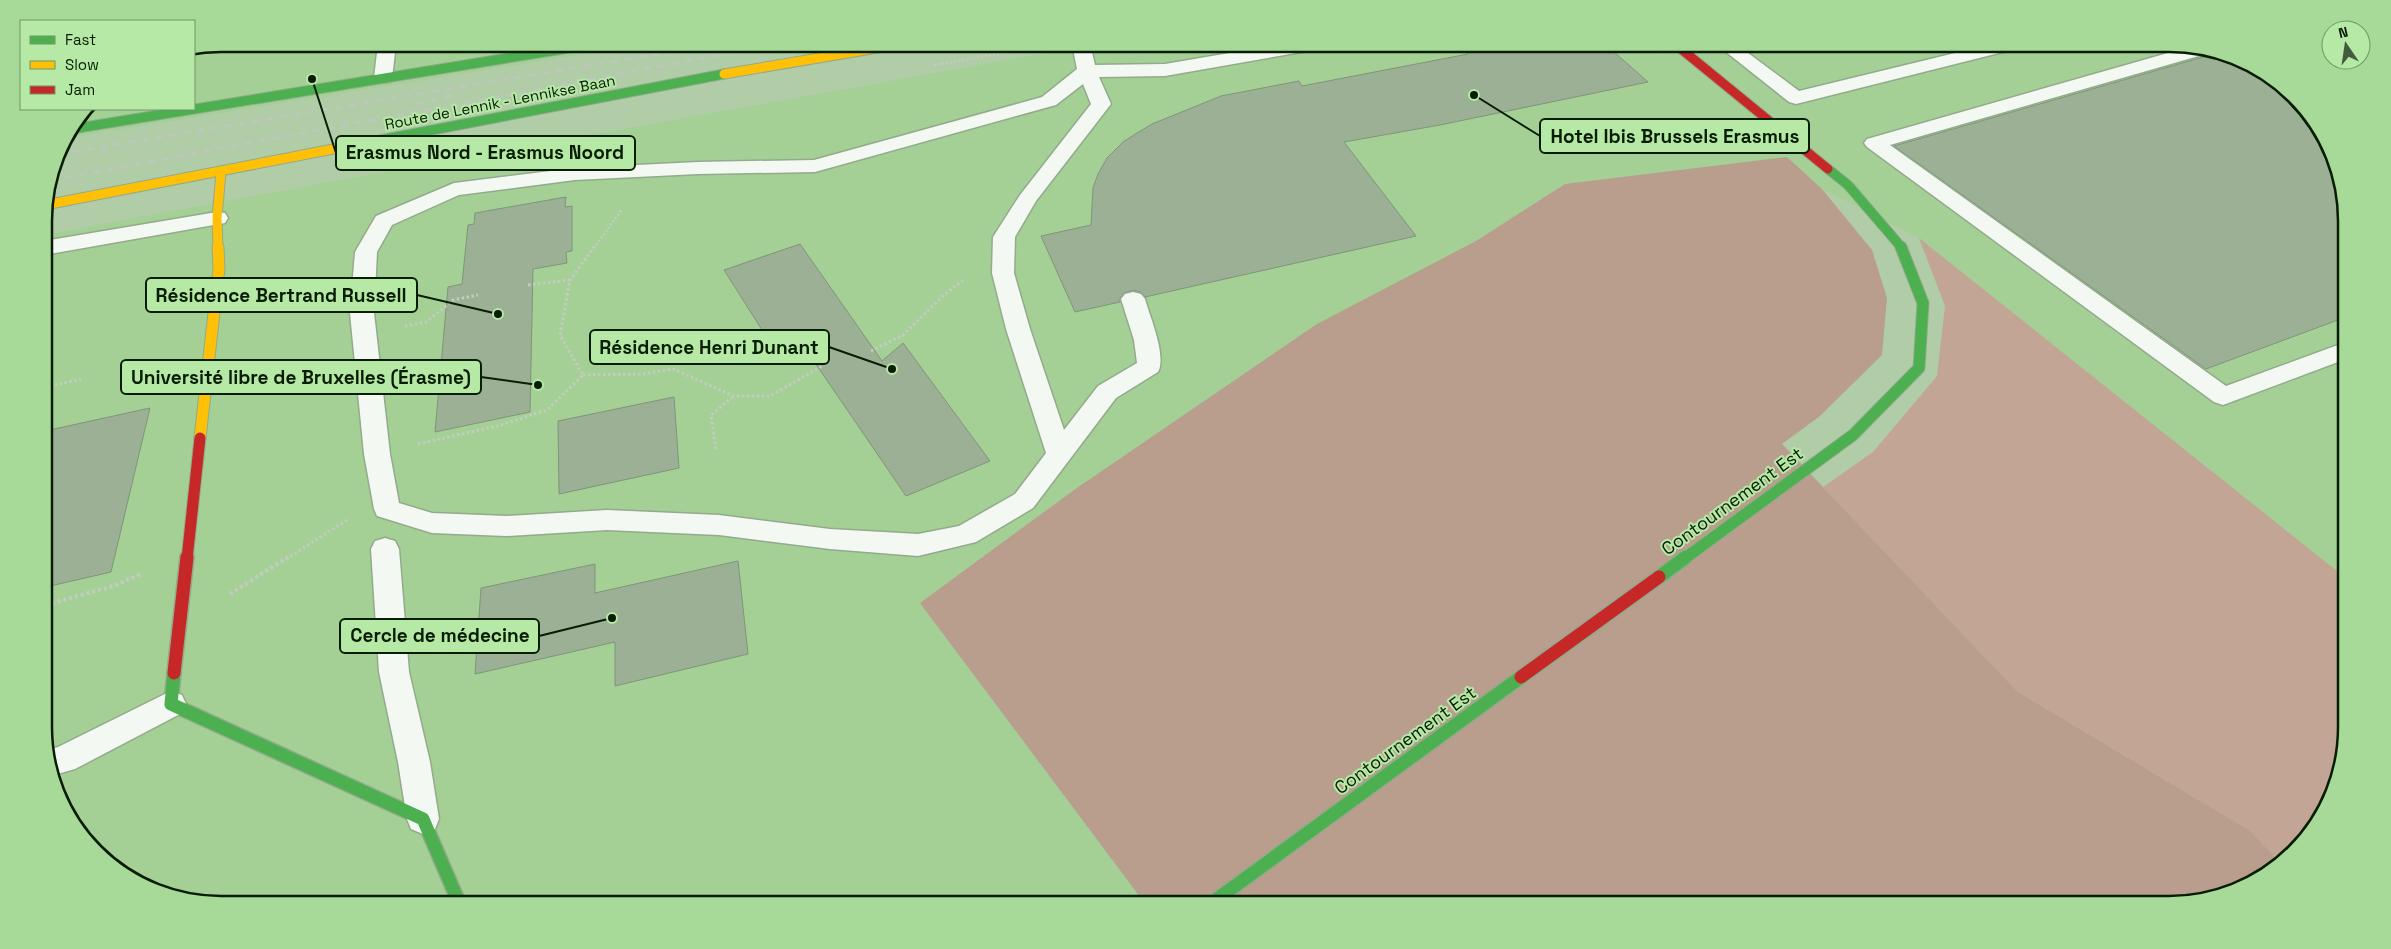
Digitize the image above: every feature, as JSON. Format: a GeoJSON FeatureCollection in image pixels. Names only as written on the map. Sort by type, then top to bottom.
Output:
{"type":"FeatureCollection","features":[{"type":"Feature","properties":{"kind":"street"},"geometry":{"type":"LineString","coordinates":[[195,109],[544,52]]}},
{"type":"Feature","properties":{"kind":"street","name":"Route de Lennik - Lennikse Baan"},"geometry":{"type":"LineString","coordinates":[[54,203],[691,80],[854,52]]}},
{"type":"Feature","properties":{"kind":"street","name":"Contournement Est"},"geometry":{"type":"LineString","coordinates":[[1221,896],[1852,435],[1919,368],[1923,304],[1904,250],[1848,185],[1685,52]]}},
{"type":"Feature","properties":{"kind":"street"},"geometry":{"type":"LineString","coordinates":[[81,127],[188,110]]}},
{"type":"Feature","properties":{"kind":"street"},"geometry":{"type":"LineString","coordinates":[[221,172],[217,225],[219,268],[171,704],[423,819],[456,896]]}},
{"type":"Feature","properties":{"kind":"lane"},"geometry":{"type":"LineString","coordinates":[[383,78],[386,52]]}},
{"type":"Feature","properties":{"kind":"lane"},"geometry":{"type":"LineString","coordinates":[[1059,454],[1018,329],[1003,273],[1004,237],[1027,199],[1101,104],[1087,72],[1083,52]]}},
{"type":"Feature","properties":{"kind":"lane"},"geometry":{"type":"LineString","coordinates":[[1133,299],[1146,340],[1149,366],[1107,392],[1024,501],[966,535],[918,545],[830,538],[719,525],[616,520],[506,526],[432,523],[387,509],[377,454],[362,312],[366,252],[384,221],[454,189],[575,174],[815,166],[1049,101],[1087,72],[1165,70],[1267,52]]}},
{"type":"Feature","properties":{"kind":"lane"},"geometry":{"type":"LineString","coordinates":[[1736,52],[1796,98],[1981,52]]}},
{"type":"Feature","properties":{"kind":"lane"},"geometry":{"type":"LineString","coordinates":[[2186,53],[1874,142],[2223,396],[2338,353]]}},
{"type":"Feature","properties":{"kind":"lane"},"geometry":{"type":"LineString","coordinates":[[53,247],[217,225]]}},
{"type":"Feature","properties":{"kind":"lane"},"geometry":{"type":"LineString","coordinates":[[53,258],[217,225]]}},
{"type":"Feature","properties":{"kind":"lane"},"geometry":{"type":"LineString","coordinates":[[385,549],[394,672],[414,762],[423,819]]}},
{"type":"Feature","properties":{"kind":"lane"},"geometry":{"type":"LineString","coordinates":[[56,761],[64,759],[171,704]]}},
{"type":"Feature","properties":{"kind":"path"},"geometry":{"type":"LineString","coordinates":[[583,375],[560,335],[570,280],[624,207],[636,171]]}},
{"type":"Feature","properties":{"kind":"path"},"geometry":{"type":"LineString","coordinates":[[528,285],[570,280]]}},
{"type":"Feature","properties":{"kind":"path"},"geometry":{"type":"LineString","coordinates":[[871,351],[903,335],[944,294]]}},
{"type":"Feature","properties":{"kind":"path"},"geometry":{"type":"LineString","coordinates":[[397,328],[426,322],[453,300],[478,295]]}},
{"type":"Feature","properties":{"kind":"path"},"geometry":{"type":"LineString","coordinates":[[377,454],[501,425],[547,410],[583,375],[643,374],[673,369],[734,396],[770,396],[824,365]]}},
{"type":"Feature","properties":{"kind":"path"},"geometry":{"type":"LineString","coordinates":[[53,385],[80,379]]}},
{"type":"Feature","properties":{"kind":"path"},"geometry":{"type":"LineString","coordinates":[[716,449],[711,415],[734,396]]}},
{"type":"Feature","properties":{"kind":"path"},"geometry":{"type":"LineString","coordinates":[[180,624],[350,518],[387,509]]}},
{"type":"Feature","properties":{"kind":"path"},"geometry":{"type":"LineString","coordinates":[[52,603],[113,586],[187,555]]}},
{"type":"Feature","properties":{"kind":"shaded area"},"geometry":{"type":"Polygon","coordinates":[[[221,52],[597,52],[75,136],[94,110],[195,110],[195,55],[199,54],[221,52]]]}},
{"type":"Feature","properties":{"kind":"shaded area"},"geometry":{"type":"Polygon","coordinates":[[[1052,52],[1658,52],[1684,73],[1659,52],[2170,52],[2203,56],[2224,61],[2244,70],[2281,94],[2304,119],[2316,137],[2326,157],[2333,178],[2337,199],[2338,221],[2338,572],[1919,238],[1822,189],[1787,157],[1565,184],[921,603],[1139,896],[221,896],[199,895],[178,891],[147,879],[128,868],[110,855],[94,839],[70,802],[61,782],[56,761],[52,728],[53,233],[1052,52]]]}},
{"type":"Feature","properties":{"kind":"shaded area"},"geometry":{"type":"Polygon","coordinates":[[[1787,157],[1822,189],[1872,250],[1887,298],[1882,355],[1820,416],[1782,444],[2018,692],[2249,830],[2276,858],[2254,874],[2234,884],[2213,891],[2181,896],[1139,896],[920,603],[1074,490],[1317,324],[1476,241],[1565,184],[1787,157]]]}},
{"type":"Feature","properties":{"kind":"shaded area"},"geometry":{"type":"Polygon","coordinates":[[[1919,238],[2338,572],[2338,728],[2335,761],[2330,782],[2310,821],[2289,847],[2276,858],[2249,830],[2018,692],[1823,487],[1873,452],[1937,376],[1945,306],[1919,238]]]}},
{"type":"Feature","properties":{"kind":"building"},"geometry":{"type":"Polygon","coordinates":[[[1466,52],[1614,52],[1648,82],[1440,125],[1344,142],[1416,236],[1145,297],[1141,292],[1133,290],[1124,293],[1120,298],[1120,302],[1075,312],[1041,236],[1091,225],[1093,188],[1098,174],[1107,158],[1123,142],[1152,124],[1221,96],[1299,81],[1302,86],[1468,54],[1466,52]]]}},
{"type":"Feature","properties":{"kind":"building"},"geometry":{"type":"Polygon","coordinates":[[[2205,56],[2224,61],[2263,81],[2281,94],[2304,119],[2326,157],[2337,199],[2338,320],[2206,369],[1894,146],[2205,56]]]}},
{"type":"Feature","properties":{"kind":"building"},"geometry":{"type":"Polygon","coordinates":[[[566,197],[565,207],[572,206],[572,251],[566,252],[567,263],[533,269],[530,412],[435,432],[448,287],[462,284],[468,225],[474,224],[475,213],[566,197]]]}},
{"type":"Feature","properties":{"kind":"building"},"geometry":{"type":"Polygon","coordinates":[[[800,244],[882,361],[903,343],[990,461],[906,496],[809,354],[783,363],[724,270],[800,244]]]}},
{"type":"Feature","properties":{"kind":"building"},"geometry":{"type":"Polygon","coordinates":[[[674,397],[679,468],[559,494],[558,421],[674,397]]]}},
{"type":"Feature","properties":{"kind":"building"},"geometry":{"type":"Polygon","coordinates":[[[150,408],[111,572],[52,586],[53,429],[150,408]]]}},
{"type":"Feature","properties":{"kind":"building"},"geometry":{"type":"Polygon","coordinates":[[[738,561],[748,654],[615,686],[615,642],[475,674],[481,588],[595,564],[595,593],[738,561]]]}},
{"type":"Feature","properties":{"kind":"railway"},"geometry":{"type":"LineString","coordinates":[[67,153],[670,52]]}},
{"type":"Feature","properties":{"kind":"railway"},"geometry":{"type":"LineString","coordinates":[[58,179],[736,52]]}},
{"type":"Feature","properties":{"kind":"railway"},"geometry":{"type":"LineString","coordinates":[[417,104],[451,96]]}},
{"type":"Feature","properties":{"kind":"traffic: fast"},"geometry":{"type":"LineString","coordinates":[[195,109],[545,52]]}},
{"type":"Feature","properties":{"kind":"traffic: fast"},"geometry":{"type":"LineString","coordinates":[[354,145],[724,74]]}},
{"type":"Feature","properties":{"kind":"traffic: fast"},"geometry":{"type":"LineString","coordinates":[[81,127],[189,110]]}},
{"type":"Feature","properties":{"kind":"traffic: fast"},"geometry":{"type":"LineString","coordinates":[[1659,577],[1853,435],[1919,368],[1923,303],[1904,250],[1848,185],[1828,169]]}},
{"type":"Feature","properties":{"kind":"traffic: fast"},"geometry":{"type":"LineString","coordinates":[[174,673],[171,704],[423,819],[456,896]]}},
{"type":"Feature","properties":{"kind":"traffic: fast"},"geometry":{"type":"LineString","coordinates":[[1221,896],[1521,677]]}},
{"type":"Feature","properties":{"kind":"traffic: slow"},"geometry":{"type":"LineString","coordinates":[[724,74],[854,52]]}},
{"type":"Feature","properties":{"kind":"traffic: slow"},"geometry":{"type":"LineString","coordinates":[[54,203],[354,145]]}},
{"type":"Feature","properties":{"kind":"traffic: slow"},"geometry":{"type":"LineString","coordinates":[[200,438],[219,268],[217,218],[221,172]]}},
{"type":"Feature","properties":{"kind":"traffic: jam"},"geometry":{"type":"LineString","coordinates":[[1685,52],[1828,169]]}},
{"type":"Feature","properties":{"kind":"traffic: jam"},"geometry":{"type":"LineString","coordinates":[[174,673],[200,438]]}},
{"type":"Feature","properties":{"kind":"traffic: jam"},"geometry":{"type":"LineString","coordinates":[[1521,677],[1659,577]]}},
{"type":"Feature","properties":{"kind":"place","name":"Erasmus Nord - Erasmus Noord"},"geometry":{"type":"Point","coordinates":[312,79]}},
{"type":"Feature","properties":{"kind":"place","name":"Hotel Ibis Brussels Erasmus"},"geometry":{"type":"Point","coordinates":[1474,95]}},
{"type":"Feature","properties":{"kind":"place","name":"Résidence Bertrand Russell"},"geometry":{"type":"Point","coordinates":[498,314]}},
{"type":"Feature","properties":{"kind":"place","name":"Résidence Henri Dunant"},"geometry":{"type":"Point","coordinates":[892,369]}},
{"type":"Feature","properties":{"kind":"place","name":"Université libre de Bruxelles (Érasme)"},"geometry":{"type":"Point","coordinates":[538,385]}},
{"type":"Feature","properties":{"kind":"place","name":"Cercle de médecine"},"geometry":{"type":"Point","coordinates":[612,618]}}]}
